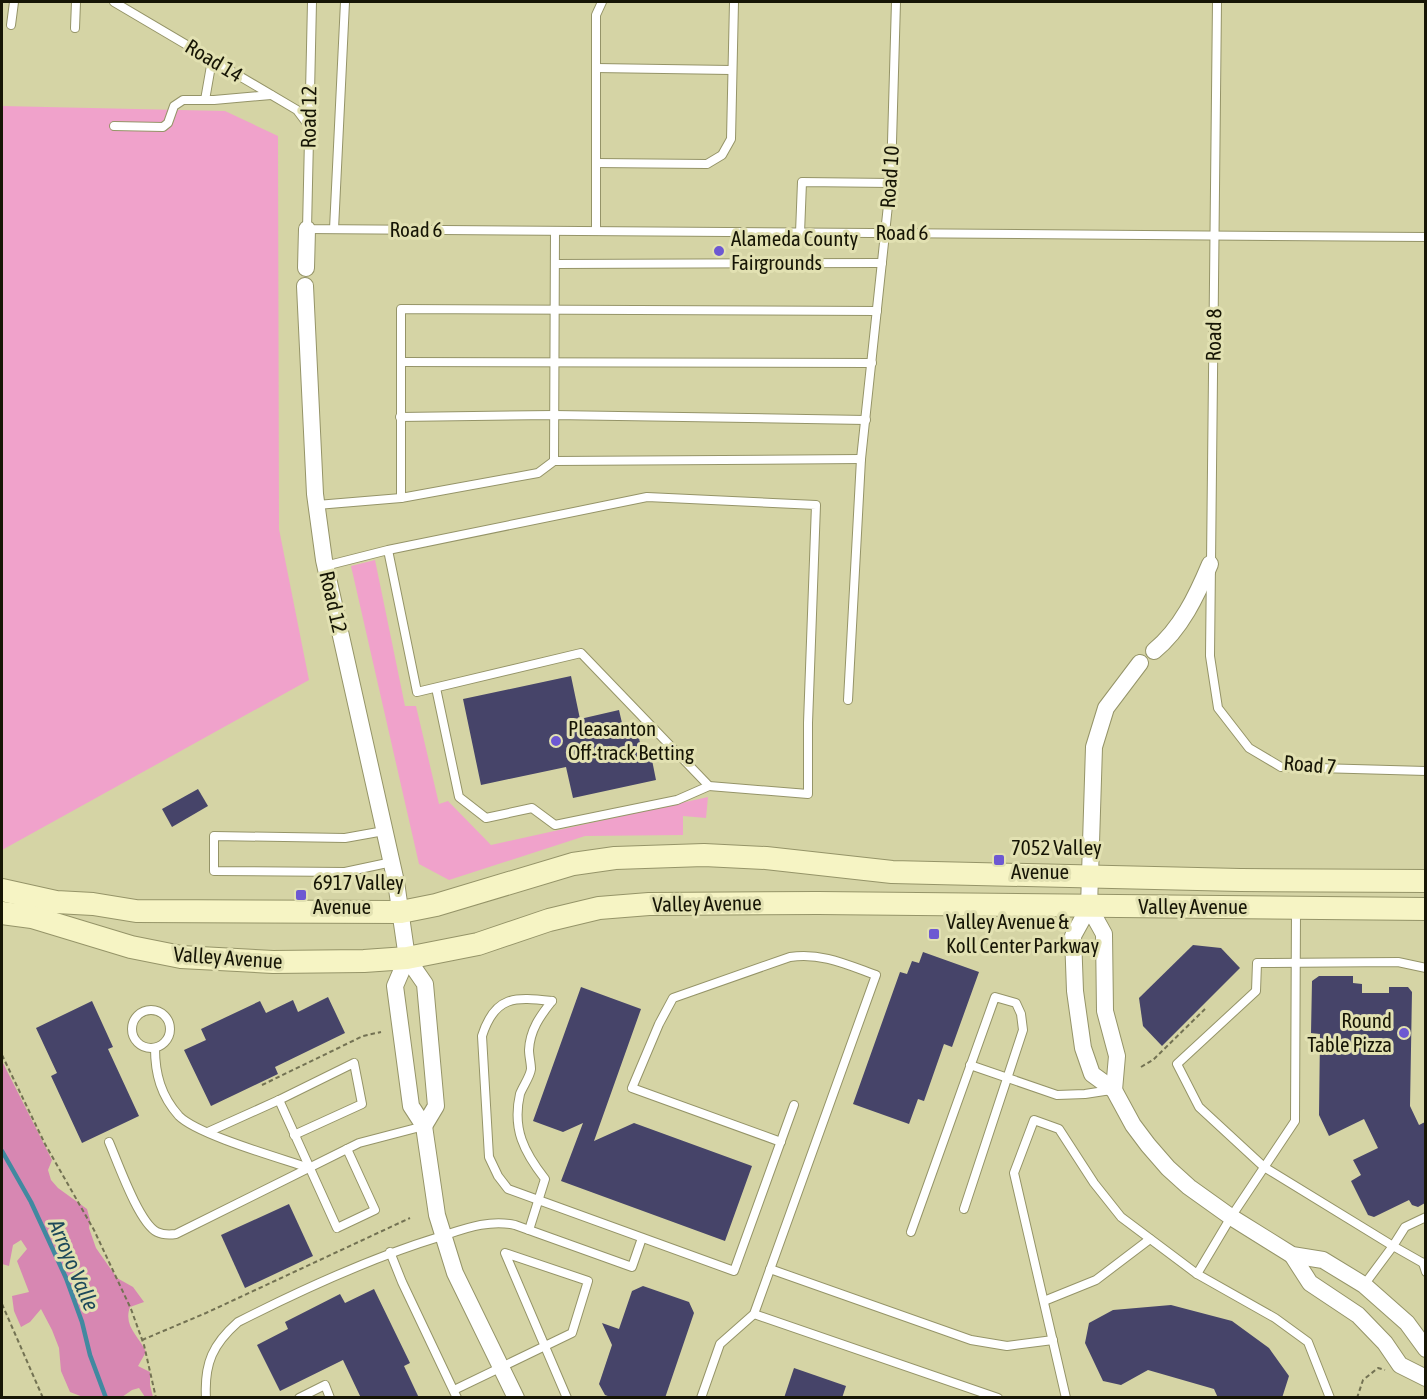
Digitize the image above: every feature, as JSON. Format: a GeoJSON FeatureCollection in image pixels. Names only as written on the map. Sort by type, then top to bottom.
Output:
{"type":"FeatureCollection","features":[{"type":"Feature","properties":{"kind":"main road","name":"Valley Avenue"},"geometry":{"type":"LineString","coordinates":[[2,890],[57,902],[93,904],[136,911],[401,912],[436,905],[573,864],[615,858],[704,855],[766,858],[892,872],[1240,880],[1425,881]]}},
{"type":"Feature","properties":{"kind":"main road","name":"Valley Avenue"},"geometry":{"type":"LineString","coordinates":[[2,913],[32,917],[132,947],[181,957],[273,962],[407,958],[478,944],[549,920],[599,908],[639,905],[818,903],[1425,909]]}},
{"type":"Feature","properties":{"kind":"street","name":"Road 12"},"geometry":{"type":"LineString","coordinates":[[306,268],[307,229]]}},
{"type":"Feature","properties":{"kind":"street","name":"Road 12"},"geometry":{"type":"LineString","coordinates":[[305,286],[316,505],[325,566],[392,862],[407,958]]}},
{"type":"Feature","properties":{"kind":"street","name":"Road 8"},"geometry":{"type":"LineString","coordinates":[[1154,651],[1181,621],[1198,592],[1210,564]]}},
{"type":"Feature","properties":{"kind":"street"},"geometry":{"type":"LineString","coordinates":[[1140,663],[1106,708],[1094,747],[1089,907],[1073,936],[1075,991],[1083,1048],[1092,1074],[1114,1090],[1133,1125],[1168,1168],[1190,1188],[1292,1255],[1323,1260],[1364,1285],[1407,1323],[1425,1349]]}},
{"type":"Feature","properties":{"kind":"street"},"geometry":{"type":"LineString","coordinates":[[1089,907],[1104,934],[1106,1011],[1117,1056],[1114,1090]]}},
{"type":"Feature","properties":{"kind":"street"},"geometry":{"type":"LineString","coordinates":[[407,958],[395,987],[411,1106],[424,1126],[442,1236],[455,1273],[516,1398]]}},
{"type":"Feature","properties":{"kind":"street"},"geometry":{"type":"LineString","coordinates":[[407,958],[425,984],[436,1106],[424,1126]]}},
{"type":"Feature","properties":{"kind":"street"},"geometry":{"type":"LineString","coordinates":[[1292,1255],[1310,1283],[1358,1315],[1385,1343],[1400,1365],[1425,1378]]}},
{"type":"Feature","properties":{"kind":"lane"},"geometry":{"type":"LineString","coordinates":[[11,25],[14,2]]}},
{"type":"Feature","properties":{"kind":"lane"},"geometry":{"type":"LineString","coordinates":[[75,28],[76,2]]}},
{"type":"Feature","properties":{"kind":"lane","name":"Road 14"},"geometry":{"type":"LineString","coordinates":[[114,2],[297,110],[309,126]]}},
{"type":"Feature","properties":{"kind":"lane","name":"Road 12"},"geometry":{"type":"LineString","coordinates":[[307,229],[312,2]]}},
{"type":"Feature","properties":{"kind":"lane"},"geometry":{"type":"LineString","coordinates":[[334,229],[345,2]]}},
{"type":"Feature","properties":{"kind":"lane"},"geometry":{"type":"LineString","coordinates":[[596,231],[596,15],[602,2]]}},
{"type":"Feature","properties":{"kind":"lane"},"geometry":{"type":"LineString","coordinates":[[596,163],[707,164],[715,161],[728,148],[734,2]]}},
{"type":"Feature","properties":{"kind":"lane","name":"Road 10"},"geometry":{"type":"LineString","coordinates":[[848,700],[861,459],[891,183],[896,2]]}},
{"type":"Feature","properties":{"kind":"lane","name":"Road 8"},"geometry":{"type":"LineString","coordinates":[[1210,564],[1217,2]]}},
{"type":"Feature","properties":{"kind":"lane"},"geometry":{"type":"LineString","coordinates":[[205,100],[212,60]]}},
{"type":"Feature","properties":{"kind":"lane"},"geometry":{"type":"LineString","coordinates":[[596,68],[731,70]]}},
{"type":"Feature","properties":{"kind":"lane"},"geometry":{"type":"LineString","coordinates":[[114,126],[163,127],[168,123],[174,106],[183,100],[271,94]]}},
{"type":"Feature","properties":{"kind":"lane"},"geometry":{"type":"LineString","coordinates":[[800,232],[802,182],[891,183]]}},
{"type":"Feature","properties":{"kind":"lane","name":"Road 6"},"geometry":{"type":"LineString","coordinates":[[307,229],[1425,237]]}},
{"type":"Feature","properties":{"kind":"lane"},"geometry":{"type":"LineString","coordinates":[[554,461],[555,231]]}},
{"type":"Feature","properties":{"kind":"lane"},"geometry":{"type":"LineString","coordinates":[[555,264],[882,263]]}},
{"type":"Feature","properties":{"kind":"lane"},"geometry":{"type":"LineString","coordinates":[[401,498],[401,309],[877,310]]}},
{"type":"Feature","properties":{"kind":"lane"},"geometry":{"type":"LineString","coordinates":[[401,362],[872,363]]}},
{"type":"Feature","properties":{"kind":"lane"},"geometry":{"type":"LineString","coordinates":[[400,417],[554,415],[866,420]]}},
{"type":"Feature","properties":{"kind":"lane"},"geometry":{"type":"LineString","coordinates":[[316,505],[401,498],[538,473],[554,461],[861,459]]}},
{"type":"Feature","properties":{"kind":"lane"},"geometry":{"type":"LineString","coordinates":[[325,566],[388,550],[647,497],[816,505],[808,711],[808,794],[709,786],[677,800],[555,825],[532,808],[486,818],[459,797],[436,688]]}},
{"type":"Feature","properties":{"kind":"lane"},"geometry":{"type":"LineString","coordinates":[[388,550],[417,692],[580,652],[709,786]]}},
{"type":"Feature","properties":{"kind":"lane","name":"Road 7"},"geometry":{"type":"LineString","coordinates":[[1210,564],[1210,656],[1218,708],[1249,748],[1281,767],[1425,771]]}},
{"type":"Feature","properties":{"kind":"lane"},"geometry":{"type":"LineString","coordinates":[[384,831],[345,838],[214,836],[214,871],[345,872],[392,862]]}},
{"type":"Feature","properties":{"kind":"lane"},"geometry":{"type":"LineString","coordinates":[[1197,1274],[1231,1217],[1295,1121],[1296,907]]}},
{"type":"Feature","properties":{"kind":"lane"},"geometry":{"type":"LineString","coordinates":[[701,1398],[720,1344],[754,1314],[876,975],[818,956],[804,955],[790,957],[673,998],[659,1024],[632,1088],[781,1142]]}},
{"type":"Feature","properties":{"kind":"lane"},"geometry":{"type":"LineString","coordinates":[[1425,968],[1398,962],[1257,963],[1256,991],[1178,1064],[1198,1107],[1264,1167],[1425,1266]]}},
{"type":"Feature","properties":{"kind":"lane"},"geometry":{"type":"LineString","coordinates":[[911,1232],[995,997],[1016,1004],[1021,1014],[1023,1029],[964,1209]]}},
{"type":"Feature","properties":{"kind":"lane"},"geometry":{"type":"LineString","coordinates":[[529,1230],[538,1200],[545,1179],[526,1151],[519,1133],[517,1112],[521,1090],[531,1071],[529,1052],[532,1034],[540,1016],[552,1001],[523,998],[496,1008],[488,1018],[482,1036],[489,1157],[498,1176],[508,1189],[538,1200],[642,1238],[734,1271],[794,1105]]}},
{"type":"Feature","properties":{"kind":"lane"},"geometry":{"type":"LineString","coordinates":[[150,1010],[164,1014],[170,1026],[167,1040],[155,1048],[140,1044],[135,1039],[133,1031],[136,1017],[150,1010]]}},
{"type":"Feature","properties":{"kind":"lane"},"geometry":{"type":"LineString","coordinates":[[155,1048],[155,1066],[159,1086],[181,1118],[208,1132],[309,1168]]}},
{"type":"Feature","properties":{"kind":"lane"},"geometry":{"type":"LineString","coordinates":[[208,1132],[354,1063],[362,1104],[294,1135]]}},
{"type":"Feature","properties":{"kind":"lane"},"geometry":{"type":"LineString","coordinates":[[970,1065],[1057,1095],[1085,1095],[1114,1090]]}},
{"type":"Feature","properties":{"kind":"lane"},"geometry":{"type":"LineString","coordinates":[[279,1100],[337,1228],[375,1210],[347,1149]]}},
{"type":"Feature","properties":{"kind":"lane"},"geometry":{"type":"LineString","coordinates":[[1066,1398],[1014,1173],[1034,1120],[1059,1129],[1094,1183],[1120,1217],[1197,1274],[1275,1318],[1308,1342],[1330,1398]]}},
{"type":"Feature","properties":{"kind":"lane"},"geometry":{"type":"LineString","coordinates":[[109,1142],[142,1217],[157,1232],[168,1235],[176,1234],[359,1143],[424,1126]]}},
{"type":"Feature","properties":{"kind":"lane"},"geometry":{"type":"LineString","coordinates":[[1364,1285],[1405,1227],[1425,1217]]}},
{"type":"Feature","properties":{"kind":"lane"},"geometry":{"type":"LineString","coordinates":[[206,1398],[207,1372],[212,1352],[222,1336],[238,1322],[390,1252],[479,1225],[501,1222],[632,1267],[642,1238]]}},
{"type":"Feature","properties":{"kind":"lane"},"geometry":{"type":"LineString","coordinates":[[1044,1302],[1096,1280],[1150,1239]]}},
{"type":"Feature","properties":{"kind":"lane"},"geometry":{"type":"LineString","coordinates":[[390,1252],[455,1394],[502,1367],[545,1345],[572,1333],[588,1281],[506,1253],[540,1335],[545,1345],[567,1398]]}},
{"type":"Feature","properties":{"kind":"lane"},"geometry":{"type":"LineString","coordinates":[[770,1269],[971,1340],[1007,1346],[1053,1340]]}},
{"type":"Feature","properties":{"kind":"lane"},"geometry":{"type":"LineString","coordinates":[[754,1314],[980,1395],[998,1398]]}},
{"type":"Feature","properties":{"kind":"lane"},"geometry":{"type":"LineString","coordinates":[[299,1398],[325,1385],[330,1398]]}},
{"type":"Feature","properties":{"kind":"path"},"geometry":{"type":"LineString","coordinates":[[1141,1067],[1153,1060],[1205,1009]]}},
{"type":"Feature","properties":{"kind":"path"},"geometry":{"type":"LineString","coordinates":[[262,1085],[363,1036],[381,1032]]}},
{"type":"Feature","properties":{"kind":"path"},"geometry":{"type":"LineString","coordinates":[[2,1054],[45,1144],[94,1230],[131,1309],[142,1340],[156,1398]]}},
{"type":"Feature","properties":{"kind":"path"},"geometry":{"type":"LineString","coordinates":[[142,1340],[206,1313],[410,1218]]}},
{"type":"Feature","properties":{"kind":"path"},"geometry":{"type":"LineString","coordinates":[[2,1304],[43,1398]]}},
{"type":"Feature","properties":{"kind":"path"},"geometry":{"type":"LineString","coordinates":[[1357,1398],[1363,1380],[1378,1368],[1386,1371]]}},
{"type":"Feature","properties":{"kind":"shaded area"},"geometry":{"type":"Polygon","coordinates":[[[2,106],[225,111],[278,136],[279,529],[309,680],[2,850],[2,106]]]}},
{"type":"Feature","properties":{"kind":"shaded area"},"geometry":{"type":"Polygon","coordinates":[[[375,560],[405,706],[416,706],[439,804],[448,801],[491,845],[708,797],[706,818],[683,816],[683,835],[585,836],[449,880],[419,864],[351,566],[375,560]]]}},
{"type":"Feature","properties":{"kind":"shaded area"},"geometry":{"type":"Polygon","coordinates":[[[2,1061],[52,1160],[48,1170],[51,1180],[58,1188],[87,1209],[90,1220],[89,1228],[96,1248],[117,1278],[133,1287],[144,1302],[130,1307],[128,1314],[130,1325],[146,1352],[138,1366],[150,1372],[153,1397],[145,1397],[139,1388],[122,1397],[83,1397],[70,1392],[61,1371],[59,1348],[41,1309],[30,1322],[21,1327],[14,1311],[12,1296],[29,1292],[17,1261],[27,1249],[21,1240],[13,1245],[9,1266],[2,1264],[2,1061]]]}},
{"type":"Feature","properties":{"kind":"building","name":"Pleasanton Off-track Betting"},"geometry":{"type":"Polygon","coordinates":[[[571,676],[580,719],[619,710],[625,736],[638,734],[641,747],[649,745],[656,780],[573,798],[566,767],[481,785],[463,699],[571,676]]]}},
{"type":"Feature","properties":{"kind":"building"},"geometry":{"type":"Polygon","coordinates":[[[198,789],[208,806],[172,827],[162,809],[198,789]]]}},
{"type":"Feature","properties":{"kind":"building"},"geometry":{"type":"Polygon","coordinates":[[[1193,945],[1221,948],[1240,968],[1162,1046],[1143,1026],[1139,998],[1193,945]]]}},
{"type":"Feature","properties":{"kind":"building"},"geometry":{"type":"Polygon","coordinates":[[[923,952],[979,972],[952,1047],[944,1044],[924,1101],[918,1099],[909,1124],[853,1104],[900,972],[907,974],[912,961],[919,963],[923,952]]]}},
{"type":"Feature","properties":{"kind":"building"},"geometry":{"type":"Polygon","coordinates":[[[1319,976],[1353,976],[1353,983],[1362,984],[1362,993],[1389,993],[1389,987],[1408,987],[1412,992],[1410,1106],[1419,1125],[1425,1122],[1425,1203],[1418,1207],[1412,1205],[1409,1200],[1374,1217],[1368,1215],[1351,1181],[1361,1175],[1353,1160],[1378,1148],[1364,1119],[1329,1136],[1319,1115],[1320,1034],[1311,1033],[1312,981],[1319,976]]]}},
{"type":"Feature","properties":{"kind":"building"},"geometry":{"type":"Polygon","coordinates":[[[581,987],[641,1009],[594,1141],[634,1123],[752,1166],[725,1241],[561,1181],[583,1123],[563,1132],[533,1121],[581,987]]]}},
{"type":"Feature","properties":{"kind":"building"},"geometry":{"type":"Polygon","coordinates":[[[328,997],[345,1033],[275,1067],[278,1074],[211,1106],[184,1050],[206,1040],[201,1029],[260,1001],[266,1013],[293,1000],[298,1012],[328,997]]]}},
{"type":"Feature","properties":{"kind":"building"},"geometry":{"type":"Polygon","coordinates":[[[92,1001],[113,1047],[108,1049],[139,1116],[82,1143],[51,1076],[57,1073],[36,1028],[92,1001]]]}},
{"type":"Feature","properties":{"kind":"building"},"geometry":{"type":"Polygon","coordinates":[[[289,1204],[313,1256],[245,1288],[221,1235],[289,1204]]]}},
{"type":"Feature","properties":{"kind":"building"},"geometry":{"type":"Polygon","coordinates":[[[643,1286],[689,1302],[694,1313],[665,1398],[613,1398],[605,1395],[599,1384],[612,1345],[602,1323],[619,1329],[632,1291],[643,1286]]]}},
{"type":"Feature","properties":{"kind":"building"},"geometry":{"type":"Polygon","coordinates":[[[374,1289],[410,1363],[404,1366],[419,1398],[361,1398],[343,1360],[280,1391],[257,1345],[288,1329],[285,1322],[340,1294],[345,1303],[374,1289]]]}},
{"type":"Feature","properties":{"kind":"building"},"geometry":{"type":"Polygon","coordinates":[[[1171,1305],[1232,1321],[1269,1348],[1289,1376],[1282,1398],[1218,1398],[1214,1389],[1148,1370],[1121,1385],[1103,1381],[1085,1343],[1089,1323],[1113,1310],[1171,1305]]]}},
{"type":"Feature","properties":{"kind":"building"},"geometry":{"type":"Polygon","coordinates":[[[794,1368],[846,1386],[842,1398],[784,1398],[794,1368]]]}},
{"type":"Feature","properties":{"kind":"waterway","name":"Arroyo Valle"},"geometry":{"type":"LineString","coordinates":[[2,1151],[31,1202],[66,1278],[106,1398]]}},
{"type":"Feature","properties":{"kind":"place","name":"Alameda County Fairgrounds"},"geometry":{"type":"Point","coordinates":[719,251]}},
{"type":"Feature","properties":{"kind":"place","name":"Pleasanton Off-track Betting"},"geometry":{"type":"Point","coordinates":[556,741]}},
{"type":"Feature","properties":{"kind":"place","name":"7052 Valley Avenue"},"geometry":{"type":"Point","coordinates":[999,860]}},
{"type":"Feature","properties":{"kind":"place","name":"6917 Valley Avenue"},"geometry":{"type":"Point","coordinates":[301,895]}},
{"type":"Feature","properties":{"kind":"place","name":"Valley Avenue & Koll Center Parkway"},"geometry":{"type":"Point","coordinates":[934,934]}},
{"type":"Feature","properties":{"kind":"place","name":"Round Table Pizza"},"geometry":{"type":"Point","coordinates":[1404,1033]}}]}
